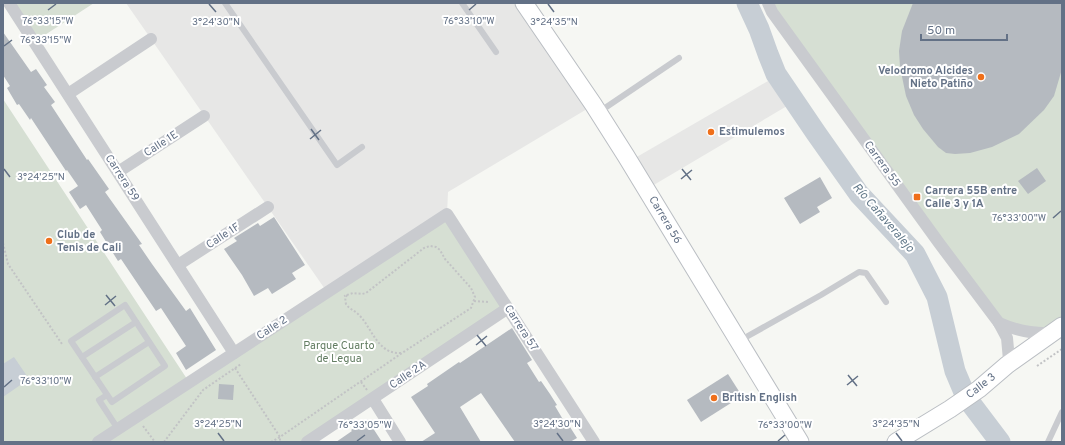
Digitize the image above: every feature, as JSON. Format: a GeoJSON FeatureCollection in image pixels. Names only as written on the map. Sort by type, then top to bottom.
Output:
{"type":"FeatureCollection","features":[{"type":"Feature","properties":{"kind":"street","name":"Carrera 59"},"geometry":{"type":"LineString","coordinates":[[9,3],[234,353]]}},
{"type":"Feature","properties":{"kind":"street","name":"Carrera 56"},"geometry":{"type":"LineString","coordinates":[[524,3],[599,113],[800,442]]}},
{"type":"Feature","properties":{"kind":"street","name":"Carrera 55"},"geometry":{"type":"LineString","coordinates":[[768,3],[777,18],[939,243],[999,323],[1007,338],[1009,355],[1007,365]]}},
{"type":"Feature","properties":{"kind":"street"},"geometry":{"type":"LineString","coordinates":[[68,94],[151,39]]}},
{"type":"Feature","properties":{"kind":"street","name":"Calle 1E"},"geometry":{"type":"LineString","coordinates":[[118,172],[204,116]]}},
{"type":"Feature","properties":{"kind":"street","name":"Calle 1F"},"geometry":{"type":"LineString","coordinates":[[178,265],[268,207]]}},
{"type":"Feature","properties":{"kind":"street","name":"Calle 2"},"geometry":{"type":"LineString","coordinates":[[98,442],[446,214]]}},
{"type":"Feature","properties":{"kind":"street","name":"Carrera 57"},"geometry":{"type":"LineString","coordinates":[[446,214],[594,442]]}},
{"type":"Feature","properties":{"kind":"street","name":"Calle 2A"},"geometry":{"type":"LineString","coordinates":[[307,442],[508,308]]}},
{"type":"Feature","properties":{"kind":"street"},"geometry":{"type":"LineString","coordinates":[[999,323],[1025,333],[1039,334],[1058,329]]}},
{"type":"Feature","properties":{"kind":"street","name":"Calle 3"},"geometry":{"type":"LineString","coordinates":[[896,442],[950,409],[979,389],[1007,365],[1058,329]]}},
{"type":"Feature","properties":{"kind":"street"},"geometry":{"type":"LineString","coordinates":[[373,399],[400,442]]}},
{"type":"Feature","properties":{"kind":"lane"},"geometry":{"type":"LineString","coordinates":[[225,3],[337,165],[362,147]]}},
{"type":"Feature","properties":{"kind":"lane"},"geometry":{"type":"LineString","coordinates":[[462,3],[496,52]]}},
{"type":"Feature","properties":{"kind":"lane"},"geometry":{"type":"LineString","coordinates":[[599,113],[679,58]]}},
{"type":"Feature","properties":{"kind":"lane"},"geometry":{"type":"LineString","coordinates":[[739,341],[859,272],[866,274],[886,302]]}},
{"type":"Feature","properties":{"kind":"lane"},"geometry":{"type":"LineString","coordinates":[[125,305],[149,342],[166,366],[112,402],[71,341],[125,305]]}},
{"type":"Feature","properties":{"kind":"lane"},"geometry":{"type":"LineString","coordinates":[[82,357],[136,322]]}},
{"type":"Feature","properties":{"kind":"lane"},"geometry":{"type":"LineString","coordinates":[[96,377],[149,342]]}},
{"type":"Feature","properties":{"kind":"lane"},"geometry":{"type":"LineString","coordinates":[[107,394],[99,400],[118,429]]}},
{"type":"Feature","properties":{"kind":"lane"},"geometry":{"type":"LineString","coordinates":[[1048,442],[1062,412]]}},
{"type":"Feature","properties":{"kind":"path"},"geometry":{"type":"LineString","coordinates":[[3,243],[8,264],[66,350]]}},
{"type":"Feature","properties":{"kind":"path"},"geometry":{"type":"LineString","coordinates":[[271,442],[280,438],[402,353],[470,308],[474,301],[474,294],[471,288],[440,250],[436,247],[430,246],[424,248],[366,293],[353,293],[342,297]]}},
{"type":"Feature","properties":{"kind":"path"},"geometry":{"type":"LineString","coordinates":[[348,294],[345,299],[348,307],[359,315],[381,345],[388,351],[402,353]]}},
{"type":"Feature","properties":{"kind":"path"},"geometry":{"type":"LineString","coordinates":[[1037,366],[1062,349]]}},
{"type":"Feature","properties":{"kind":"path"},"geometry":{"type":"LineString","coordinates":[[234,353],[236,369],[280,438],[280,442]]}},
{"type":"Feature","properties":{"kind":"path"},"geometry":{"type":"LineString","coordinates":[[164,442],[203,390],[236,369],[241,364]]}},
{"type":"Feature","properties":{"kind":"path"},"geometry":{"type":"LineString","coordinates":[[137,416],[155,442]]}},
{"type":"Feature","properties":{"kind":"shaded area"},"geometry":{"type":"Polygon","coordinates":[[[126,3],[514,3],[587,109],[448,192],[447,214],[327,292],[126,3]]]}},
{"type":"Feature","properties":{"kind":"shaded area","name":"Estimulemos"},"geometry":{"type":"Polygon","coordinates":[[[768,81],[787,106],[652,186],[635,158],[768,81]]]}},
{"type":"Feature","properties":{"kind":"shaded area"},"geometry":{"type":"Polygon","coordinates":[[[14,357],[29,379],[3,397],[3,364],[14,357]]]}},
{"type":"Feature","properties":{"kind":"green space"},"geometry":{"type":"Polygon","coordinates":[[[9,3],[94,3],[34,42],[9,3]]]}},
{"type":"Feature","properties":{"kind":"green space"},"geometry":{"type":"Polygon","coordinates":[[[768,3],[1062,3],[1062,326],[1053,332],[999,323],[768,3]]]}},
{"type":"Feature","properties":{"kind":"green space","name":"Parque Cuarto de Legua"},"geometry":{"type":"Polygon","coordinates":[[[3,99],[189,382],[447,214],[508,308],[307,442],[3,442],[3,99]]]}},
{"type":"Feature","properties":{"kind":"building","name":"Velodromo Alcides Nieto Patiño"},"geometry":{"type":"Polygon","coordinates":[[[913,3],[1062,3],[1062,69],[1054,96],[1044,110],[1019,134],[992,147],[970,153],[955,154],[946,153],[938,147],[914,115],[906,96],[900,67],[899,51],[902,31],[913,3]]]}},
{"type":"Feature","properties":{"kind":"building"},"geometry":{"type":"Polygon","coordinates":[[[3,32],[31,72],[36,69],[47,85],[44,87],[55,102],[51,105],[87,160],[88,159],[109,189],[105,192],[142,244],[139,245],[152,264],[186,311],[190,308],[216,350],[186,370],[176,353],[186,346],[161,308],[156,311],[121,259],[118,261],[100,232],[102,230],[86,205],[80,209],[69,192],[78,186],[67,170],[66,171],[31,118],[30,120],[19,104],[17,105],[7,88],[10,86],[3,75],[3,32]]]}},
{"type":"Feature","properties":{"kind":"building"},"geometry":{"type":"Polygon","coordinates":[[[1037,168],[1046,181],[1028,194],[1018,181],[1037,168]]]}},
{"type":"Feature","properties":{"kind":"building"},"geometry":{"type":"Polygon","coordinates":[[[820,177],[832,198],[817,207],[820,212],[800,224],[784,198],[820,177]]]}},
{"type":"Feature","properties":{"kind":"building"},"geometry":{"type":"Polygon","coordinates":[[[274,217],[305,265],[292,273],[296,279],[272,294],[268,288],[254,296],[224,249],[237,241],[234,238],[258,223],[260,226],[274,217]]]}},
{"type":"Feature","properties":{"kind":"building"},"geometry":{"type":"Polygon","coordinates":[[[512,328],[532,360],[527,363],[539,382],[541,381],[557,405],[555,406],[568,428],[570,427],[577,438],[570,442],[515,442],[481,393],[460,407],[481,442],[421,442],[435,433],[411,397],[459,362],[460,363],[512,328]]]}},
{"type":"Feature","properties":{"kind":"building","name":"British English"},"geometry":{"type":"Polygon","coordinates":[[[728,374],[742,396],[701,422],[687,400],[728,374]]]}},
{"type":"Feature","properties":{"kind":"building"},"geometry":{"type":"Polygon","coordinates":[[[219,384],[234,385],[233,400],[218,399],[219,384]]]}},
{"type":"Feature","properties":{"kind":"building"},"geometry":{"type":"Polygon","coordinates":[[[367,419],[382,442],[336,442],[352,431],[351,430],[367,419]]]}},
{"type":"Feature","properties":{"kind":"waterway","name":"Río Cañaveralejo"},"geometry":{"type":"LineString","coordinates":[[747,3],[759,29],[776,74],[859,194],[915,254],[937,297],[955,371],[966,397],[1000,442]]}},
{"type":"Feature","properties":{"kind":"place","name":"Velodromo Alcides Nieto Patiño"},"geometry":{"type":"Point","coordinates":[981,77]}},
{"type":"Feature","properties":{"kind":"place","name":"Estimulemos"},"geometry":{"type":"Point","coordinates":[711,132]}},
{"type":"Feature","properties":{"kind":"place","name":"Carrera 55B entre Calle 3 y 1A"},"geometry":{"type":"Point","coordinates":[917,197]}},
{"type":"Feature","properties":{"kind":"place","name":"Club de Tenis de Cali"},"geometry":{"type":"Point","coordinates":[49,241]}},
{"type":"Feature","properties":{"kind":"place","name":"British English"},"geometry":{"type":"Point","coordinates":[714,398]}}]}
